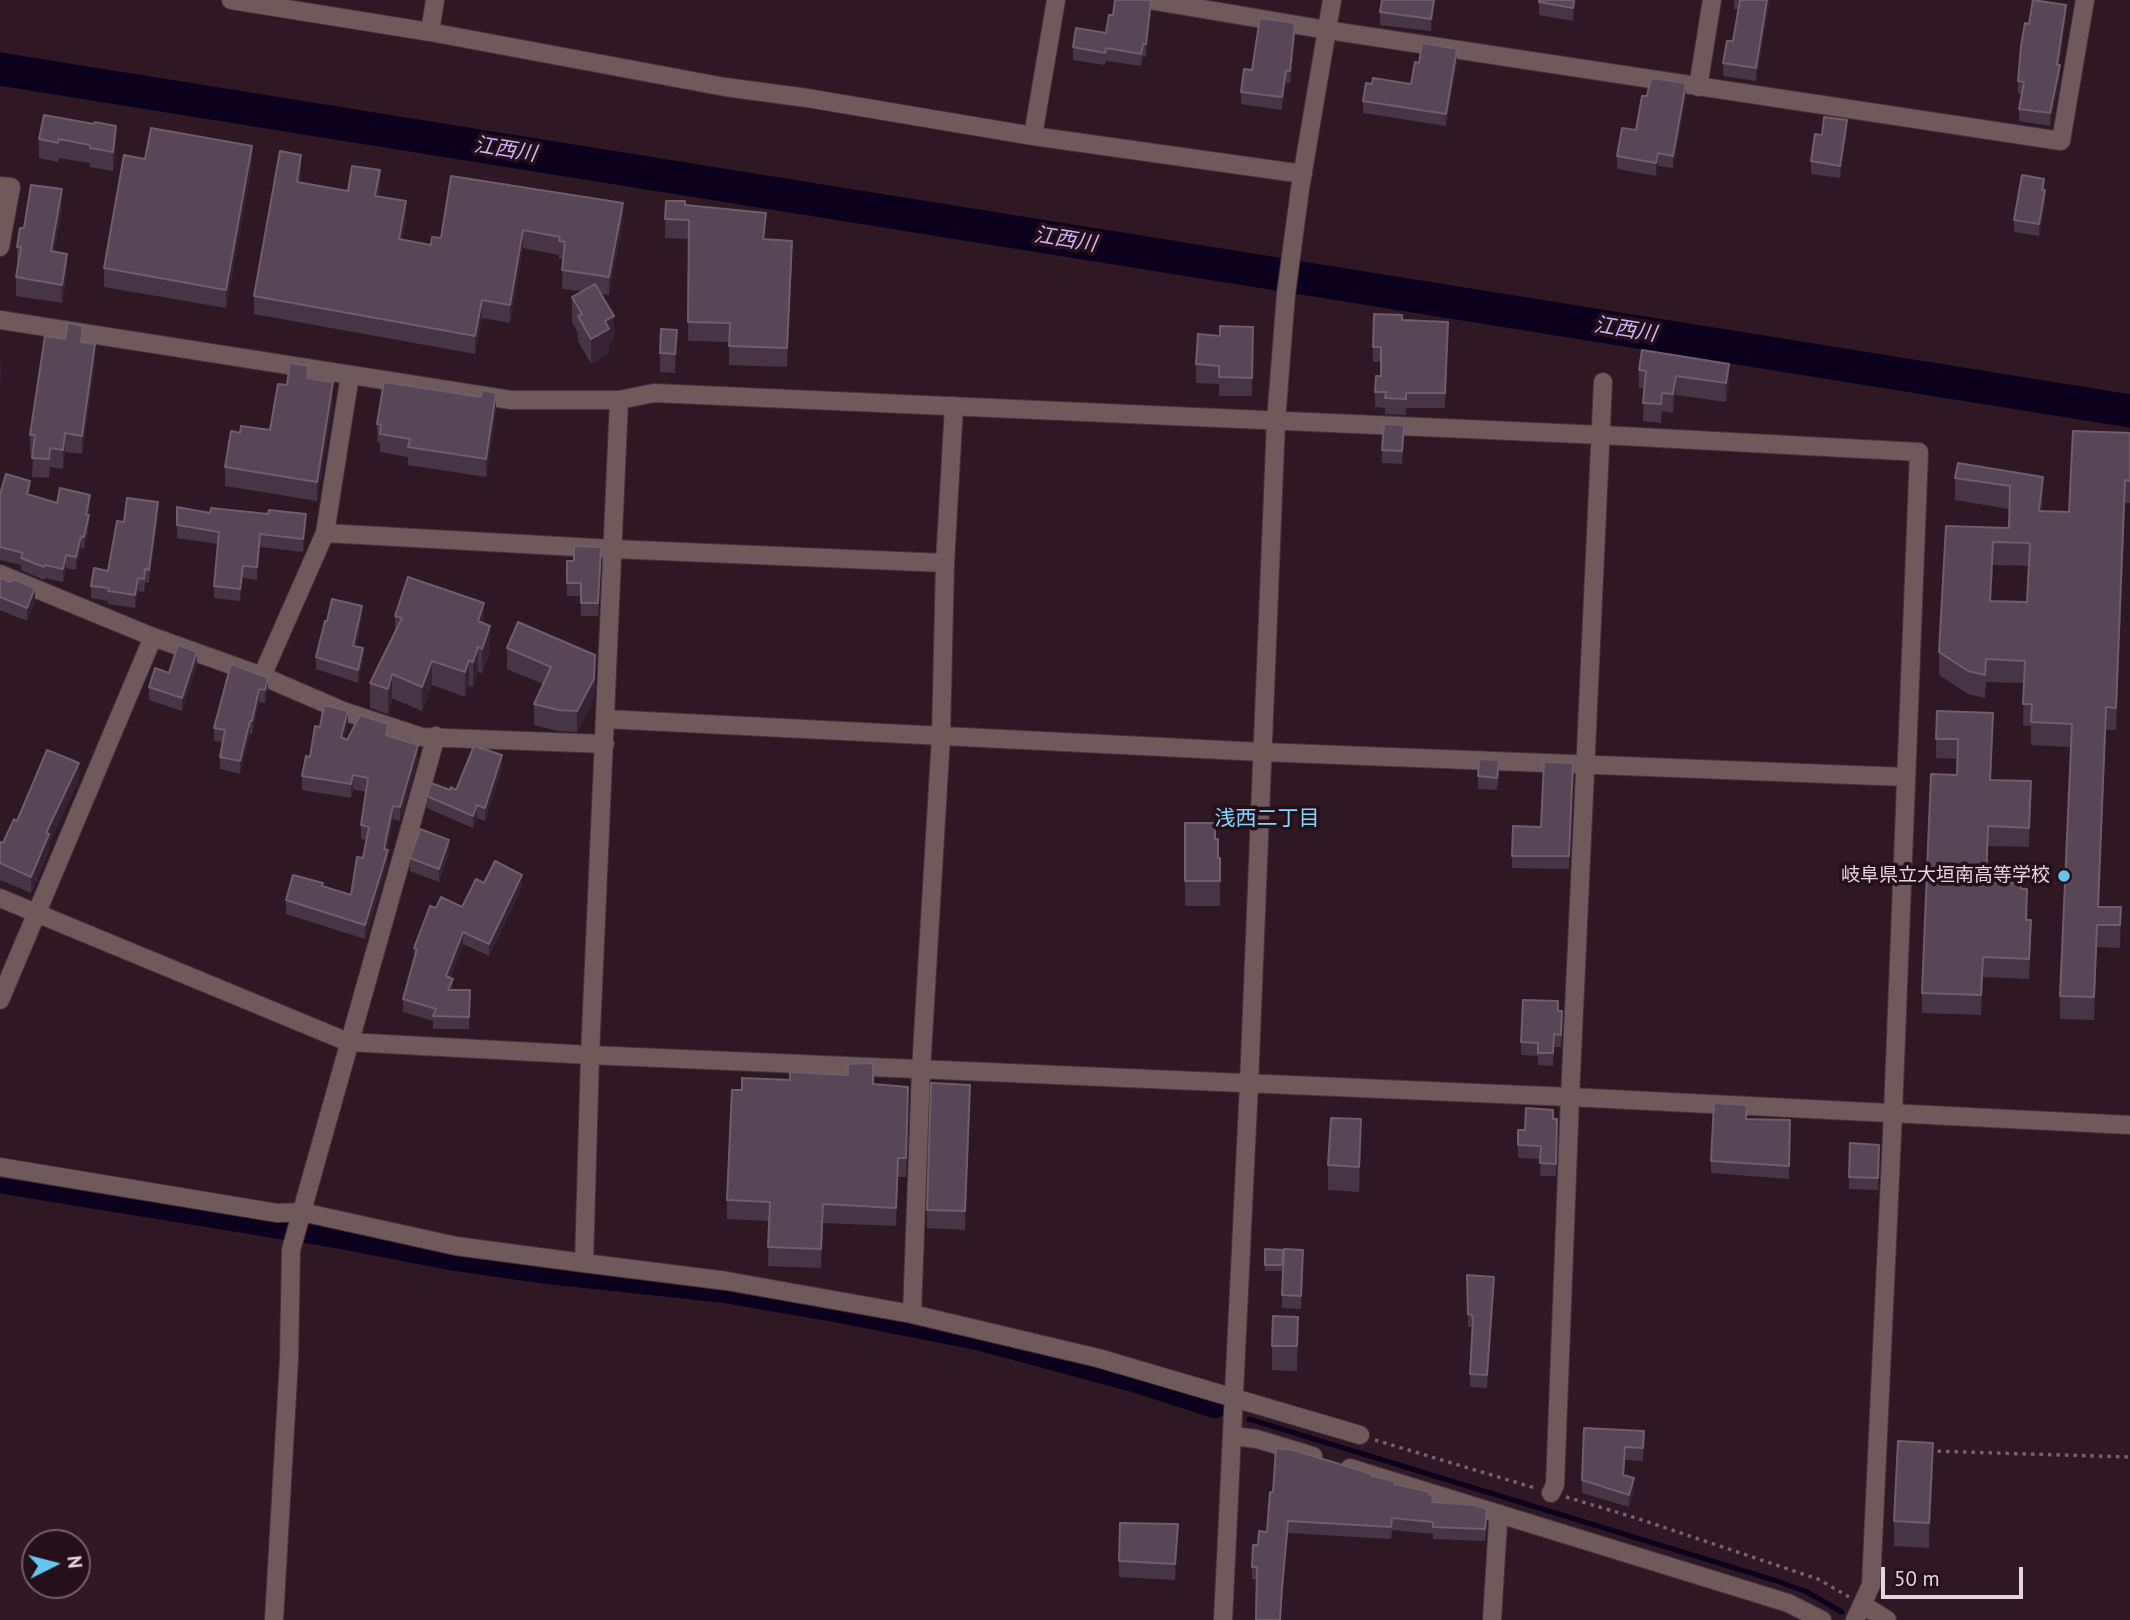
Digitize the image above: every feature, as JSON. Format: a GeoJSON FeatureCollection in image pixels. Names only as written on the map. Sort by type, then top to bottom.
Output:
{"type":"FeatureCollection","features":[{"type":"Feature","properties":{"kind":"street"},"geometry":{"type":"LineString","coordinates":[[231,0],[430,32],[725,87],[807,98],[1302,181]]}},
{"type":"Feature","properties":{"kind":"street"},"geometry":{"type":"LineString","coordinates":[[430,32],[435,0]]}},
{"type":"Feature","properties":{"kind":"street"},"geometry":{"type":"LineString","coordinates":[[1033,136],[1056,0]]}},
{"type":"Feature","properties":{"kind":"street"},"geometry":{"type":"LineString","coordinates":[[1149,0],[1327,30],[2061,141],[2085,0]]}},
{"type":"Feature","properties":{"kind":"street"},"geometry":{"type":"LineString","coordinates":[[1223,1620],[1249,1084],[1276,421],[1286,294],[1332,0]]}},
{"type":"Feature","properties":{"kind":"street"},"geometry":{"type":"LineString","coordinates":[[1698,87],[1712,0]]}},
{"type":"Feature","properties":{"kind":"street"},"geometry":{"type":"LineString","coordinates":[[0,186],[11,187],[0,247]]}},
{"type":"Feature","properties":{"kind":"street"},"geometry":{"type":"LineString","coordinates":[[0,320],[511,400],[619,400],[654,393],[1602,435],[1919,453],[1871,1585],[1859,1612],[1887,1620]]}},
{"type":"Feature","properties":{"kind":"street"},"geometry":{"type":"LineString","coordinates":[[262,676],[325,533],[350,375]]}},
{"type":"Feature","properties":{"kind":"street"},"geometry":{"type":"LineString","coordinates":[[1551,1493],[1555,1485],[1603,382]]}},
{"type":"Feature","properties":{"kind":"street"},"geometry":{"type":"LineString","coordinates":[[584,1263],[590,1055],[619,400]]}},
{"type":"Feature","properties":{"kind":"street"},"geometry":{"type":"LineString","coordinates":[[912,1314],[920,1070],[941,736],[945,563],[954,407]]}},
{"type":"Feature","properties":{"kind":"street"},"geometry":{"type":"LineString","coordinates":[[325,533],[945,563]]}},
{"type":"Feature","properties":{"kind":"street"},"geometry":{"type":"LineString","coordinates":[[0,574],[153,637],[262,676],[343,711],[422,737],[605,744]]}},
{"type":"Feature","properties":{"kind":"street"},"geometry":{"type":"LineString","coordinates":[[0,1000],[153,637]]}},
{"type":"Feature","properties":{"kind":"street"},"geometry":{"type":"LineString","coordinates":[[605,719],[1262,752],[1906,777]]}},
{"type":"Feature","properties":{"kind":"street"},"geometry":{"type":"LineString","coordinates":[[274,1620],[289,1360],[291,1251],[436,736]]}},
{"type":"Feature","properties":{"kind":"street"},"geometry":{"type":"LineString","coordinates":[[0,898],[348,1042],[2130,1125]]}},
{"type":"Feature","properties":{"kind":"street"},"geometry":{"type":"LineString","coordinates":[[0,1167],[277,1213],[302,1213],[456,1246],[727,1280],[912,1314],[1098,1358],[1360,1435]]}},
{"type":"Feature","properties":{"kind":"street"},"geometry":{"type":"LineString","coordinates":[[1231,1436],[1257,1439],[1788,1602],[1822,1620]]}},
{"type":"Feature","properties":{"kind":"street"},"geometry":{"type":"LineString","coordinates":[[1492,1620],[1500,1514]]}},
{"type":"Feature","properties":{"kind":"path"},"geometry":{"type":"LineString","coordinates":[[1360,1435],[1636,1518],[1818,1579],[1859,1612]]}},
{"type":"Feature","properties":{"kind":"path"},"geometry":{"type":"LineString","coordinates":[[1917,1450],[2130,1457]]}},
{"type":"Feature","properties":{"kind":"building"},"geometry":{"type":"Polygon","coordinates":[[[1115,0],[1151,0],[1146,44],[1143,44],[1141,54],[1106,48],[1105,53],[1073,47],[1076,28],[1106,33],[1115,0]]]}},
{"type":"Feature","properties":{"kind":"building"},"geometry":{"type":"Polygon","coordinates":[[[1382,0],[1434,0],[1431,19],[1380,12],[1382,0]]]}},
{"type":"Feature","properties":{"kind":"building"},"geometry":{"type":"Polygon","coordinates":[[[1539,0],[1574,0],[1573,8],[1539,0]]]}},
{"type":"Feature","properties":{"kind":"building"},"geometry":{"type":"Polygon","coordinates":[[[1740,0],[1767,0],[1756,68],[1723,63],[1727,41],[1733,41],[1740,0]]]}},
{"type":"Feature","properties":{"kind":"building"},"geometry":{"type":"Polygon","coordinates":[[[2033,0],[2066,5],[2057,65],[2060,65],[2050,113],[2019,109],[2024,82],[2018,81],[2021,46],[2025,23],[2029,24],[2033,0]]]}},
{"type":"Feature","properties":{"kind":"building"},"geometry":{"type":"Polygon","coordinates":[[[1260,18],[1295,23],[1290,71],[1286,70],[1282,97],[1241,92],[1244,69],[1252,70],[1260,18]]]}},
{"type":"Feature","properties":{"kind":"building"},"geometry":{"type":"Polygon","coordinates":[[[1422,43],[1457,49],[1446,114],[1363,101],[1366,83],[1372,84],[1373,78],[1411,84],[1415,62],[1419,63],[1422,43]]]}},
{"type":"Feature","properties":{"kind":"building"},"geometry":{"type":"Polygon","coordinates":[[[1651,78],[1686,83],[1673,156],[1658,153],[1656,163],[1617,156],[1622,128],[1636,130],[1642,96],[1647,96],[1651,78]]]}},
{"type":"Feature","properties":{"kind":"building"},"geometry":{"type":"Polygon","coordinates":[[[44,115],[116,126],[113,152],[59,139],[58,143],[39,139],[44,115]]]}},
{"type":"Feature","properties":{"kind":"building"},"geometry":{"type":"Polygon","coordinates":[[[1824,117],[1847,120],[1840,166],[1811,161],[1815,134],[1822,135],[1824,117]]]}},
{"type":"Feature","properties":{"kind":"building"},"geometry":{"type":"Polygon","coordinates":[[[151,128],[252,146],[226,290],[104,268],[124,155],[145,159],[151,128]]]}},
{"type":"Feature","properties":{"kind":"building"},"geometry":{"type":"Polygon","coordinates":[[[280,151],[301,155],[297,182],[348,191],[352,166],[380,170],[375,196],[406,201],[399,239],[431,245],[432,237],[441,238],[451,176],[623,203],[609,277],[562,270],[565,242],[559,241],[560,237],[523,230],[510,305],[482,300],[475,336],[254,296],[280,151]]]}},
{"type":"Feature","properties":{"kind":"building"},"geometry":{"type":"Polygon","coordinates":[[[2022,175],[2044,179],[2042,190],[2045,190],[2039,224],[2014,220],[2022,175]]]}},
{"type":"Feature","properties":{"kind":"building"},"geometry":{"type":"Polygon","coordinates":[[[31,185],[62,189],[51,251],[67,254],[62,285],[16,277],[21,247],[17,247],[20,228],[24,228],[31,185]]]}},
{"type":"Feature","properties":{"kind":"building"},"geometry":{"type":"Polygon","coordinates":[[[666,201],[685,201],[685,205],[766,213],[763,239],[792,241],[787,348],[729,346],[730,323],[688,322],[689,220],[665,219],[666,201]]]}},
{"type":"Feature","properties":{"kind":"building"},"geometry":{"type":"Polygon","coordinates":[[[595,284],[614,316],[605,321],[609,329],[591,339],[578,316],[582,314],[572,297],[595,284]]]}},
{"type":"Feature","properties":{"kind":"building"},"geometry":{"type":"Polygon","coordinates":[[[1374,314],[1402,315],[1402,320],[1448,322],[1445,393],[1406,393],[1406,399],[1385,398],[1386,392],[1375,392],[1376,376],[1381,376],[1381,347],[1373,347],[1374,314]]]}},
{"type":"Feature","properties":{"kind":"building"},"geometry":{"type":"Polygon","coordinates":[[[68,323],[83,326],[81,342],[95,344],[82,436],[65,433],[63,450],[50,448],[49,459],[32,458],[35,435],[30,435],[45,336],[65,339],[68,323]]]}},
{"type":"Feature","properties":{"kind":"building"},"geometry":{"type":"Polygon","coordinates":[[[1220,326],[1253,327],[1252,378],[1219,377],[1219,366],[1196,364],[1198,334],[1220,336],[1220,326]]]}},
{"type":"Feature","properties":{"kind":"building"},"geometry":{"type":"Polygon","coordinates":[[[661,329],[677,330],[675,354],[660,353],[661,329]]]}},
{"type":"Feature","properties":{"kind":"building"},"geometry":{"type":"Polygon","coordinates":[[[1642,350],[1729,364],[1726,383],[1676,376],[1673,394],[1662,393],[1661,404],[1643,403],[1646,371],[1639,370],[1642,350]]]}},
{"type":"Feature","properties":{"kind":"building"},"geometry":{"type":"Polygon","coordinates":[[[290,363],[308,366],[307,378],[333,382],[317,482],[225,467],[231,431],[240,433],[241,426],[270,430],[278,384],[287,385],[290,363]]]}},
{"type":"Feature","properties":{"kind":"building"},"geometry":{"type":"Polygon","coordinates":[[[384,382],[481,397],[482,390],[496,393],[486,459],[408,447],[410,439],[380,434],[381,425],[377,424],[384,382]]]}},
{"type":"Feature","properties":{"kind":"building"},"geometry":{"type":"Polygon","coordinates":[[[1384,424],[1404,425],[1402,451],[1382,450],[1384,424]]]}},
{"type":"Feature","properties":{"kind":"building"},"geometry":{"type":"Polygon","coordinates":[[[2073,431],[2130,433],[2130,481],[2125,480],[2116,708],[2106,707],[2098,907],[2121,907],[2120,925],[2097,925],[2094,997],[2060,996],[2072,724],[2031,722],[2032,704],[2023,704],[2025,661],[1986,659],[1985,675],[1968,671],[1939,652],[1946,526],[2009,528],[2010,486],[1955,478],[1958,463],[2043,477],[2039,511],[2069,512],[2073,431]],[[1993,542],[1990,601],[2027,602],[2030,543],[1993,542]]]}},
{"type":"Feature","properties":{"kind":"building"},"geometry":{"type":"Polygon","coordinates":[[[6,474],[30,481],[27,494],[57,503],[60,488],[90,495],[84,537],[81,536],[76,557],[66,555],[63,569],[44,567],[21,558],[23,553],[0,547],[0,494],[6,474]]]}},
{"type":"Feature","properties":{"kind":"building"},"geometry":{"type":"Polygon","coordinates":[[[127,498],[158,502],[149,570],[145,569],[144,579],[138,578],[135,595],[91,586],[94,568],[108,571],[117,521],[124,522],[127,498]]]}},
{"type":"Feature","properties":{"kind":"building"},"geometry":{"type":"Polygon","coordinates":[[[177,507],[210,513],[211,508],[268,514],[269,510],[306,514],[303,539],[260,534],[257,567],[243,566],[240,589],[214,586],[219,532],[177,525],[177,507]]]}},
{"type":"Feature","properties":{"kind":"building"},"geometry":{"type":"Polygon","coordinates":[[[574,546],[601,547],[598,603],[581,603],[581,583],[567,583],[567,561],[574,561],[574,546]]]}},
{"type":"Feature","properties":{"kind":"building"},"geometry":{"type":"Polygon","coordinates":[[[408,577],[484,603],[478,621],[490,626],[482,649],[478,647],[473,662],[469,660],[465,672],[432,661],[422,687],[392,674],[388,689],[370,683],[402,618],[395,616],[408,577]]]}},
{"type":"Feature","properties":{"kind":"building"},"geometry":{"type":"Polygon","coordinates":[[[0,578],[11,582],[13,579],[35,588],[27,608],[0,597],[0,578]]]}},
{"type":"Feature","properties":{"kind":"building"},"geometry":{"type":"Polygon","coordinates":[[[332,599],[362,606],[353,646],[363,648],[358,670],[316,657],[332,599]]]}},
{"type":"Feature","properties":{"kind":"building"},"geometry":{"type":"Polygon","coordinates":[[[518,622],[595,655],[594,679],[577,711],[534,704],[551,667],[507,648],[518,622]]]}},
{"type":"Feature","properties":{"kind":"building"},"geometry":{"type":"Polygon","coordinates":[[[178,645],[197,652],[182,698],[149,687],[155,668],[169,673],[178,645]]]}},
{"type":"Feature","properties":{"kind":"building"},"geometry":{"type":"Polygon","coordinates":[[[231,664],[268,678],[265,690],[259,689],[240,761],[220,757],[225,730],[214,728],[231,664]]]}},
{"type":"Feature","properties":{"kind":"building"},"geometry":{"type":"Polygon","coordinates":[[[324,705],[348,711],[341,737],[347,740],[360,715],[388,724],[386,735],[418,745],[400,807],[393,806],[384,849],[388,850],[365,925],[286,900],[293,875],[323,883],[322,886],[351,895],[357,857],[363,858],[369,827],[361,825],[368,778],[353,775],[351,784],[302,776],[306,756],[310,757],[315,726],[320,727],[324,705]]]}},
{"type":"Feature","properties":{"kind":"building"},"geometry":{"type":"Polygon","coordinates":[[[1937,711],[1993,713],[1990,780],[2031,781],[2029,828],[1988,826],[1986,882],[2021,883],[2021,889],[2027,889],[2026,920],[2031,920],[2029,959],[1983,957],[1981,995],[1922,993],[1931,774],[1957,775],[1958,739],[1936,739],[1937,711]]]}},
{"type":"Feature","properties":{"kind":"building"},"geometry":{"type":"Polygon","coordinates":[[[474,746],[502,755],[485,808],[477,805],[473,816],[427,796],[431,783],[456,790],[474,746]]]}},
{"type":"Feature","properties":{"kind":"building"},"geometry":{"type":"Polygon","coordinates":[[[47,750],[79,763],[46,833],[49,834],[31,877],[0,863],[0,842],[3,843],[14,819],[17,821],[47,750]]]}},
{"type":"Feature","properties":{"kind":"building"},"geometry":{"type":"Polygon","coordinates":[[[1479,759],[1499,760],[1497,778],[1478,776],[1479,759]]]}},
{"type":"Feature","properties":{"kind":"building"},"geometry":{"type":"Polygon","coordinates":[[[1544,762],[1573,763],[1569,856],[1512,856],[1513,826],[1541,827],[1544,762]]]}},
{"type":"Feature","properties":{"kind":"building"},"geometry":{"type":"Polygon","coordinates":[[[1185,823],[1215,823],[1220,881],[1185,881],[1185,823]]]}},
{"type":"Feature","properties":{"kind":"building"},"geometry":{"type":"Polygon","coordinates":[[[420,829],[449,840],[439,869],[410,858],[420,829]]]}},
{"type":"Feature","properties":{"kind":"building"},"geometry":{"type":"Polygon","coordinates":[[[495,861],[522,875],[489,944],[463,932],[446,976],[453,979],[448,990],[470,990],[469,1017],[433,1016],[436,1009],[403,999],[417,949],[414,948],[430,906],[436,908],[441,897],[462,907],[476,879],[484,883],[495,861]]]}},
{"type":"Feature","properties":{"kind":"building"},"geometry":{"type":"Polygon","coordinates":[[[1523,1000],[1558,1001],[1558,1011],[1562,1011],[1561,1035],[1554,1034],[1553,1053],[1538,1053],[1538,1043],[1521,1042],[1523,1000]]]}},
{"type":"Feature","properties":{"kind":"building"},"geometry":{"type":"Polygon","coordinates":[[[873,1063],[873,1084],[908,1087],[906,1158],[898,1158],[896,1208],[823,1204],[821,1249],[768,1247],[770,1202],[727,1200],[732,1090],[742,1090],[742,1078],[790,1080],[790,1072],[848,1075],[848,1064],[873,1063]]]}},
{"type":"Feature","properties":{"kind":"building"},"geometry":{"type":"Polygon","coordinates":[[[931,1083],[970,1085],[965,1211],[927,1210],[931,1083]]]}},
{"type":"Feature","properties":{"kind":"building"},"geometry":{"type":"Polygon","coordinates":[[[1714,1103],[1747,1105],[1746,1119],[1790,1120],[1789,1166],[1711,1161],[1714,1103]]]}},
{"type":"Feature","properties":{"kind":"building"},"geometry":{"type":"Polygon","coordinates":[[[1526,1108],[1553,1110],[1553,1119],[1557,1119],[1556,1164],[1540,1163],[1541,1146],[1518,1145],[1518,1130],[1525,1130],[1526,1108]]]}},
{"type":"Feature","properties":{"kind":"building"},"geometry":{"type":"Polygon","coordinates":[[[1331,1118],[1361,1119],[1359,1167],[1328,1165],[1331,1118]]]}},
{"type":"Feature","properties":{"kind":"building"},"geometry":{"type":"Polygon","coordinates":[[[1850,1143],[1879,1145],[1878,1178],[1849,1177],[1850,1143]]]}},
{"type":"Feature","properties":{"kind":"building"},"geometry":{"type":"Polygon","coordinates":[[[1265,1249],[1283,1250],[1282,1265],[1265,1265],[1265,1249]]]}},
{"type":"Feature","properties":{"kind":"building"},"geometry":{"type":"Polygon","coordinates":[[[1284,1249],[1303,1250],[1301,1296],[1282,1295],[1284,1249]]]}},
{"type":"Feature","properties":{"kind":"building"},"geometry":{"type":"Polygon","coordinates":[[[1467,1275],[1494,1277],[1487,1375],[1470,1374],[1473,1320],[1472,1315],[1468,1314],[1467,1275]]]}},
{"type":"Feature","properties":{"kind":"building"},"geometry":{"type":"Polygon","coordinates":[[[1273,1316],[1298,1317],[1297,1346],[1272,1346],[1273,1316]]]}},
{"type":"Feature","properties":{"kind":"building"},"geometry":{"type":"Polygon","coordinates":[[[1584,1428],[1644,1431],[1643,1448],[1625,1447],[1623,1475],[1634,1478],[1629,1495],[1582,1480],[1584,1428]]]}},
{"type":"Feature","properties":{"kind":"building"},"geometry":{"type":"Polygon","coordinates":[[[1898,1441],[1933,1443],[1929,1523],[1894,1521],[1898,1441]]]}},
{"type":"Feature","properties":{"kind":"building"},"geometry":{"type":"Polygon","coordinates":[[[1276,1448],[1293,1450],[1372,1474],[1371,1476],[1395,1481],[1394,1484],[1430,1492],[1429,1494],[1433,1495],[1432,1502],[1474,1505],[1487,1509],[1485,1529],[1433,1527],[1433,1522],[1392,1518],[1391,1527],[1288,1521],[1280,1620],[1256,1620],[1257,1567],[1252,1567],[1253,1545],[1258,1545],[1259,1531],[1267,1532],[1276,1448]]]}},
{"type":"Feature","properties":{"kind":"building"},"geometry":{"type":"Polygon","coordinates":[[[1120,1523],[1178,1524],[1175,1564],[1119,1561],[1120,1523]]]}},
{"type":"Feature","properties":{"kind":"waterway","name":"江西川"},"geometry":{"type":"LineString","coordinates":[[0,69],[2130,411]]}},
{"type":"Feature","properties":{"kind":"waterway"},"geometry":{"type":"LineString","coordinates":[[0,1184],[327,1237],[447,1260],[543,1274],[721,1293],[842,1314],[979,1341],[1135,1383],[1215,1409]]}},
{"type":"Feature","properties":{"kind":"waterway"},"geometry":{"type":"LineString","coordinates":[[1249,1419],[1777,1581],[1807,1592],[1842,1612]]}},
{"type":"Feature","properties":{"kind":"place","name":"岐阜県立大垣南高等学校"},"geometry":{"type":"Point","coordinates":[2064,876]}},
{"type":"Feature","properties":{"kind":"district","name":"浅西二丁目"},"geometry":{"type":"Point","coordinates":[1267,819]}}]}
